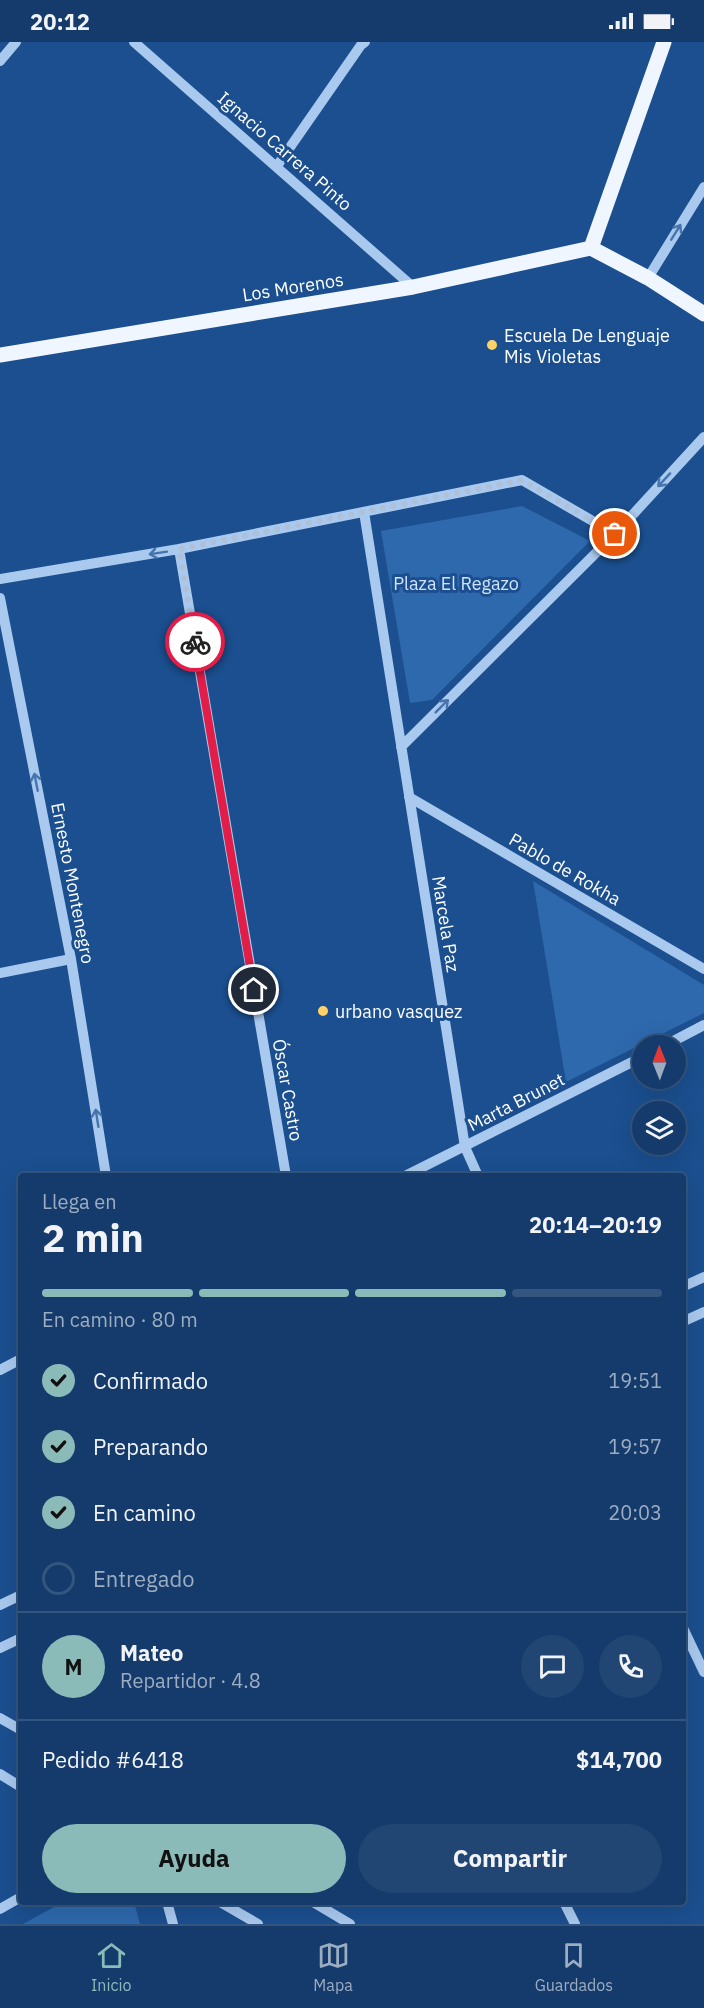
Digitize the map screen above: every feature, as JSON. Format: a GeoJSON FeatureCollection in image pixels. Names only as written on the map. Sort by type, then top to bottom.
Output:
{"type":"FeatureCollection","features":[{"type":"Feature","properties":{"kind":"main road"},"geometry":{"type":"LineString","coordinates":[[663,42],[591,248],[648,278],[704,314]]}},
{"type":"Feature","properties":{"kind":"main road","name":"Los Morenos"},"geometry":{"type":"LineString","coordinates":[[0,355],[413,286],[591,248]]}},
{"type":"Feature","properties":{"kind":"street"},"geometry":{"type":"LineString","coordinates":[[0,61],[16,42]]}},
{"type":"Feature","properties":{"kind":"street","name":"Ignacio Carrera Pinto"},"geometry":{"type":"LineString","coordinates":[[134,42],[413,286]]}},
{"type":"Feature","properties":{"kind":"street"},"geometry":{"type":"LineString","coordinates":[[277,166],[362,43]]}},
{"type":"Feature","properties":{"kind":"street"},"geometry":{"type":"LineString","coordinates":[[648,278],[704,187]]}},
{"type":"Feature","properties":{"kind":"street"},"geometry":{"type":"LineString","coordinates":[[401,747],[615,534],[704,436]]}},
{"type":"Feature","properties":{"kind":"street"},"geometry":{"type":"LineString","coordinates":[[0,579],[179,549],[522,480],[615,534]]}},
{"type":"Feature","properties":{"kind":"street","name":"Marcela Paz"},"geometry":{"type":"LineString","coordinates":[[364,513],[465,1147],[477,1173]]}},
{"type":"Feature","properties":{"kind":"street","name":"Óscar Castro"},"geometry":{"type":"LineString","coordinates":[[179,549],[285,1173]]}},
{"type":"Feature","properties":{"kind":"street","name":"Ernesto Montenegro"},"geometry":{"type":"LineString","coordinates":[[0,598],[71,959],[106,1173]]}},
{"type":"Feature","properties":{"kind":"street","name":"Pablo de Rokha"},"geometry":{"type":"LineString","coordinates":[[409,797],[704,969]]}},
{"type":"Feature","properties":{"kind":"street"},"geometry":{"type":"LineString","coordinates":[[0,973],[71,959]]}},
{"type":"Feature","properties":{"kind":"street"},"geometry":{"type":"LineString","coordinates":[[685,1035],[704,1025]]}},
{"type":"Feature","properties":{"kind":"street","name":"Marta Brunet"},"geometry":{"type":"LineString","coordinates":[[411,1173],[632,1062]]}},
{"type":"Feature","properties":{"kind":"street"},"geometry":{"type":"LineString","coordinates":[[686,1285],[704,1278]]}},
{"type":"Feature","properties":{"kind":"street"},"geometry":{"type":"LineString","coordinates":[[686,1320],[704,1312]]}},
{"type":"Feature","properties":{"kind":"street"},"geometry":{"type":"LineString","coordinates":[[0,1370],[18,1361]]}},
{"type":"Feature","properties":{"kind":"street"},"geometry":{"type":"LineString","coordinates":[[0,1605],[18,1596]]}},
{"type":"Feature","properties":{"kind":"street"},"geometry":{"type":"LineString","coordinates":[[686,1634],[704,1672]]}},
{"type":"Feature","properties":{"kind":"street"},"geometry":{"type":"LineString","coordinates":[[0,1648],[18,1639]]}},
{"type":"Feature","properties":{"kind":"street"},"geometry":{"type":"LineString","coordinates":[[0,1718],[18,1728]]}},
{"type":"Feature","properties":{"kind":"street"},"geometry":{"type":"LineString","coordinates":[[0,1774],[18,1785]]}},
{"type":"Feature","properties":{"kind":"street"},"geometry":{"type":"LineString","coordinates":[[0,1909],[18,1899]]}},
{"type":"Feature","properties":{"kind":"street"},"geometry":{"type":"LineString","coordinates":[[168,1905],[173,1924]]}},
{"type":"Feature","properties":{"kind":"street"},"geometry":{"type":"LineString","coordinates":[[225,1905],[258,1924]]}},
{"type":"Feature","properties":{"kind":"street"},"geometry":{"type":"LineString","coordinates":[[318,1905],[350,1924]]}},
{"type":"Feature","properties":{"kind":"street"},"geometry":{"type":"LineString","coordinates":[[566,1905],[575,1924]]}},
{"type":"Feature","properties":{"kind":"green space","name":"Plaza El Regazo"},"geometry":{"type":"Polygon","coordinates":[[[522,506],[590,541],[432,700],[410,703],[381,531],[522,506]]]}},
{"type":"Feature","properties":{"kind":"green space"},"geometry":{"type":"Polygon","coordinates":[[[533,881],[704,985],[704,1013],[660,1035],[632,1035],[632,1049],[566,1082],[533,881]]]}},
{"type":"Feature","properties":{"kind":"green space"},"geometry":{"type":"Polygon","coordinates":[[[58,1905],[135,1905],[140,1924],[23,1924],[58,1905]]]}},
{"type":"Feature","properties":{"kind":"way so far"},"geometry":{"type":"LineString","coordinates":[[195,642],[179,549],[522,480],[615,534]]}},
{"type":"Feature","properties":{"kind":"place","name":"Escuela De Lenguaje Mis Violetas"},"geometry":{"type":"Point","coordinates":[492,345]}},
{"type":"Feature","properties":{"kind":"place","name":"urbano vasquez"},"geometry":{"type":"Point","coordinates":[323,1011]}},
{"type":"Feature","properties":{"kind":"route"},"geometry":{"type":"LineString","coordinates":[[195,642],[254,990]]}}]}
